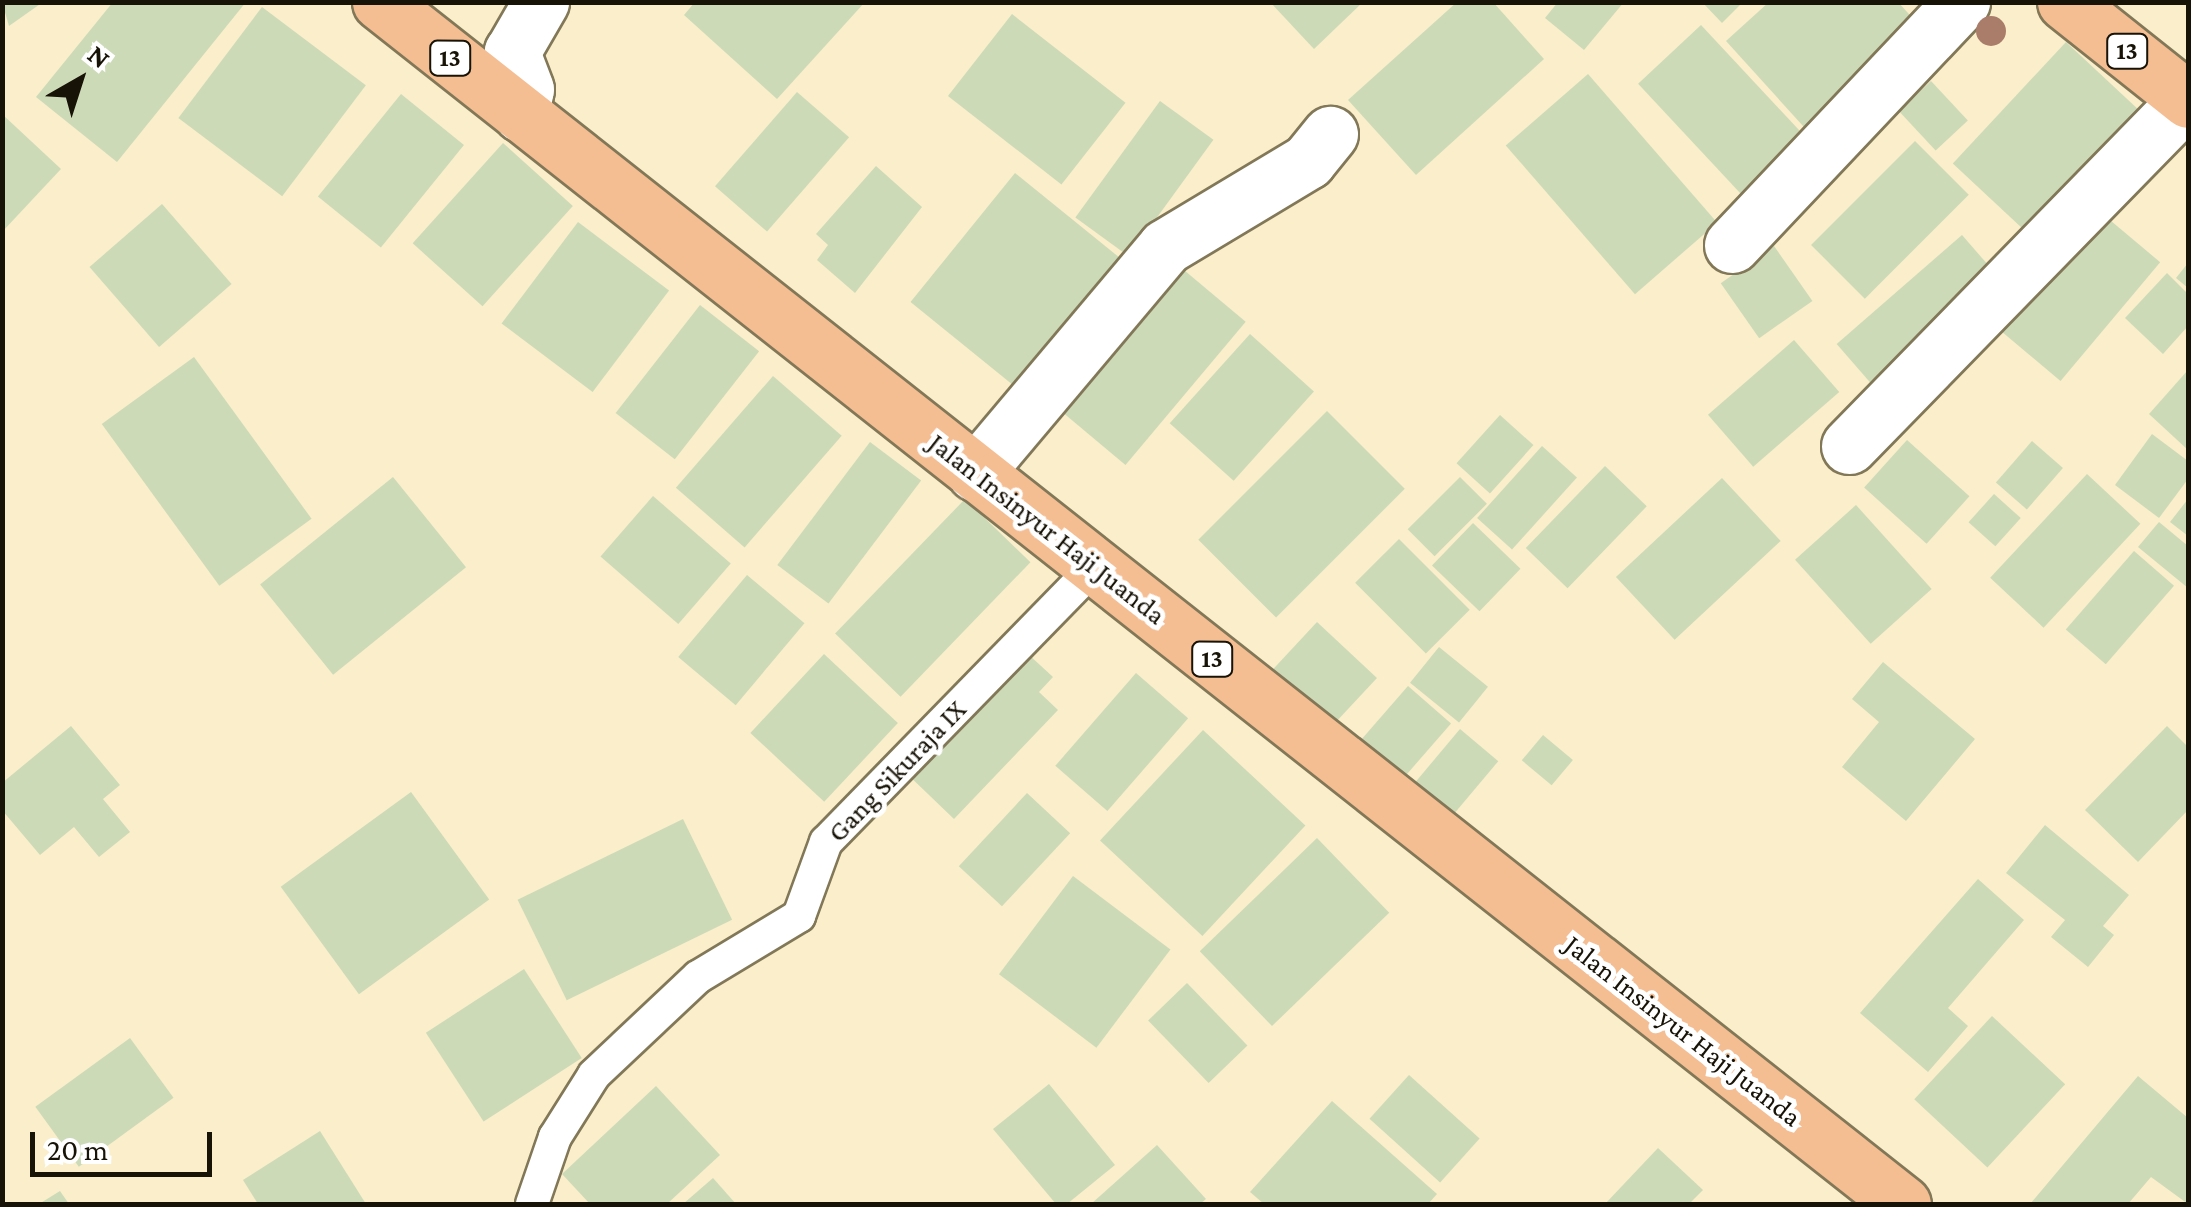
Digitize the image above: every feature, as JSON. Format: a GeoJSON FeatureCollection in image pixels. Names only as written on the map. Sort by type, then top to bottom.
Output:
{"type":"FeatureCollection","features":[{"type":"Feature","properties":{"kind":"highway","name":"Jalan Insinyur Haji Juanda"},"geometry":{"type":"LineString","coordinates":[[380,2],[1903,1204]]}},
{"type":"Feature","properties":{"kind":"highway","name":"13"},"geometry":{"type":"LineString","coordinates":[[2065,2],[2188,100]]}},
{"type":"Feature","properties":{"kind":"street"},"geometry":{"type":"LineString","coordinates":[[521,114],[526,89],[512,52],[541,2]]}},
{"type":"Feature","properties":{"kind":"street"},"geometry":{"type":"LineString","coordinates":[[1732,245],[1962,2]]}},
{"type":"Feature","properties":{"kind":"street"},"geometry":{"type":"LineString","coordinates":[[1850,446],[2188,100]]}},
{"type":"Feature","properties":{"kind":"street"},"geometry":{"type":"LineString","coordinates":[[976,473],[1166,246],[1308,161],[1330,134]]}},
{"type":"Feature","properties":{"kind":"lane","name":"Gang Sikuraja IX"},"geometry":{"type":"LineString","coordinates":[[532,1204],[556,1137],[594,1075],[698,977],[800,916],[826,842],[1094,567]]}},
{"type":"Feature","properties":{"kind":"building"},"geometry":{"type":"Polygon","coordinates":[[[2,2],[43,2],[9,26],[2,2]]]}},
{"type":"Feature","properties":{"kind":"building"},"geometry":{"type":"Polygon","coordinates":[[[113,2],[246,2],[117,162],[36,97],[113,2]]]}},
{"type":"Feature","properties":{"kind":"building"},"geometry":{"type":"Polygon","coordinates":[[[695,2],[865,2],[777,99],[684,15],[695,2]]]}},
{"type":"Feature","properties":{"kind":"building"},"geometry":{"type":"Polygon","coordinates":[[[1270,2],[1363,2],[1314,49],[1270,2]]]}},
{"type":"Feature","properties":{"kind":"building"},"geometry":{"type":"Polygon","coordinates":[[[1457,2],[1493,2],[1544,59],[1416,175],[1348,100],[1457,2]]]}},
{"type":"Feature","properties":{"kind":"building"},"geometry":{"type":"Polygon","coordinates":[[[1558,2],[1624,2],[1584,50],[1545,18],[1558,2]]]}},
{"type":"Feature","properties":{"kind":"building"},"geometry":{"type":"Polygon","coordinates":[[[1702,2],[1743,2],[1722,23],[1702,2]]]}},
{"type":"Feature","properties":{"kind":"building"},"geometry":{"type":"Polygon","coordinates":[[[1769,2],[1898,2],[1928,35],[1813,137],[1726,41],[1769,2]]]}},
{"type":"Feature","properties":{"kind":"building"},"geometry":{"type":"Polygon","coordinates":[[[262,7],[366,85],[282,196],[178,118],[262,7]]]}},
{"type":"Feature","properties":{"kind":"building"},"geometry":{"type":"Polygon","coordinates":[[[1012,14],[1125,103],[1061,185],[948,96],[1012,14]]]}},
{"type":"Feature","properties":{"kind":"building"},"geometry":{"type":"Polygon","coordinates":[[[1701,25],[1807,139],[1744,198],[1638,84],[1701,25]]]}},
{"type":"Feature","properties":{"kind":"building"},"geometry":{"type":"Polygon","coordinates":[[[2066,42],[2155,125],[2042,247],[1953,163],[2066,42]]]}},
{"type":"Feature","properties":{"kind":"building"},"geometry":{"type":"Polygon","coordinates":[[[1588,74],[1717,223],[1635,294],[1506,146],[1588,74]]]}},
{"type":"Feature","properties":{"kind":"building"},"geometry":{"type":"Polygon","coordinates":[[[1931,81],[1968,120],[1936,151],[1899,111],[1931,81]]]}},
{"type":"Feature","properties":{"kind":"building"},"geometry":{"type":"Polygon","coordinates":[[[797,92],[849,137],[767,232],[715,186],[797,92]]]}},
{"type":"Feature","properties":{"kind":"building"},"geometry":{"type":"Polygon","coordinates":[[[401,94],[464,145],[381,248],[318,197],[401,94]]]}},
{"type":"Feature","properties":{"kind":"building"},"geometry":{"type":"Polygon","coordinates":[[[1160,101],[1213,140],[1129,256],[1075,217],[1160,101]]]}},
{"type":"Feature","properties":{"kind":"building"},"geometry":{"type":"Polygon","coordinates":[[[2,114],[61,169],[2,232],[2,114]]]}},
{"type":"Feature","properties":{"kind":"building"},"geometry":{"type":"Polygon","coordinates":[[[1915,141],[1969,195],[1865,299],[1811,245],[1915,141]]]}},
{"type":"Feature","properties":{"kind":"building"},"geometry":{"type":"Polygon","coordinates":[[[503,143],[573,206],[483,306],[413,243],[503,143]]]}},
{"type":"Feature","properties":{"kind":"building"},"geometry":{"type":"Polygon","coordinates":[[[876,166],[922,207],[855,293],[817,260],[828,245],[816,234],[876,166]]]}},
{"type":"Feature","properties":{"kind":"building"},"geometry":{"type":"Polygon","coordinates":[[[1015,173],[1120,258],[1015,387],[911,302],[1015,173]]]}},
{"type":"Feature","properties":{"kind":"building"},"geometry":{"type":"Polygon","coordinates":[[[162,204],[232,284],[159,347],[90,267],[162,204]]]}},
{"type":"Feature","properties":{"kind":"building"},"geometry":{"type":"Polygon","coordinates":[[[2092,205],[2160,262],[2061,381],[1992,324],[2092,205]]]}},
{"type":"Feature","properties":{"kind":"building"},"geometry":{"type":"Polygon","coordinates":[[[578,222],[669,291],[593,392],[502,323],[578,222]]]}},
{"type":"Feature","properties":{"kind":"building"},"geometry":{"type":"Polygon","coordinates":[[[1962,235],[1999,278],[1874,387],[1837,344],[1962,235]]]}},
{"type":"Feature","properties":{"kind":"building"},"geometry":{"type":"Polygon","coordinates":[[[1774,246],[1812,301],[1759,338],[1721,283],[1774,246]]]}},
{"type":"Feature","properties":{"kind":"building"},"geometry":{"type":"Polygon","coordinates":[[[1166,255],[1246,322],[1125,465],[1046,398],[1166,255]]]}},
{"type":"Feature","properties":{"kind":"building"},"geometry":{"type":"Polygon","coordinates":[[[2188,263],[2188,288],[2176,278],[2188,263]]]}},
{"type":"Feature","properties":{"kind":"building"},"geometry":{"type":"Polygon","coordinates":[[[2167,273],[2188,294],[2188,326],[2163,354],[2125,318],[2167,273]]]}},
{"type":"Feature","properties":{"kind":"building"},"geometry":{"type":"Polygon","coordinates":[[[700,305],[759,351],[675,459],[616,413],[700,305]]]}},
{"type":"Feature","properties":{"kind":"building"},"geometry":{"type":"Polygon","coordinates":[[[1250,334],[1314,392],[1234,481],[1170,423],[1250,334]]]}},
{"type":"Feature","properties":{"kind":"building"},"geometry":{"type":"Polygon","coordinates":[[[1794,340],[1839,392],[1753,467],[1708,415],[1794,340]]]}},
{"type":"Feature","properties":{"kind":"building"},"geometry":{"type":"Polygon","coordinates":[[[194,357],[312,519],[219,586],[102,424],[194,357]]]}},
{"type":"Feature","properties":{"kind":"building"},"geometry":{"type":"Polygon","coordinates":[[[2188,370],[2188,450],[2149,414],[2188,370]]]}},
{"type":"Feature","properties":{"kind":"building"},"geometry":{"type":"Polygon","coordinates":[[[773,376],[842,436],[745,547],[676,488],[773,376]]]}},
{"type":"Feature","properties":{"kind":"building"},"geometry":{"type":"Polygon","coordinates":[[[1327,411],[1405,489],[1276,617],[1198,540],[1327,411]]]}},
{"type":"Feature","properties":{"kind":"building"},"geometry":{"type":"Polygon","coordinates":[[[1500,415],[1533,445],[1490,493],[1457,463],[1500,415]]]}},
{"type":"Feature","properties":{"kind":"building"},"geometry":{"type":"Polygon","coordinates":[[[2152,434],[2188,461],[2188,479],[2159,518],[2115,485],[2152,434]]]}},
{"type":"Feature","properties":{"kind":"building"},"geometry":{"type":"Polygon","coordinates":[[[1907,440],[1969,496],[1927,544],[1864,488],[1907,440]]]}},
{"type":"Feature","properties":{"kind":"building"},"geometry":{"type":"Polygon","coordinates":[[[2032,441],[2063,468],[2027,509],[1996,483],[2032,441]]]}},
{"type":"Feature","properties":{"kind":"building"},"geometry":{"type":"Polygon","coordinates":[[[870,442],[921,481],[828,604],[777,565],[870,442]]]}},
{"type":"Feature","properties":{"kind":"building"},"geometry":{"type":"Polygon","coordinates":[[[1542,446],[1577,477],[1512,550],[1477,518],[1542,446]]]}},
{"type":"Feature","properties":{"kind":"building"},"geometry":{"type":"Polygon","coordinates":[[[1605,466],[1647,506],[1568,588],[1526,548],[1605,466]]]}},
{"type":"Feature","properties":{"kind":"building"},"geometry":{"type":"Polygon","coordinates":[[[2087,474],[2140,524],[2044,628],[1990,578],[2087,474]]]}},
{"type":"Feature","properties":{"kind":"building"},"geometry":{"type":"Polygon","coordinates":[[[393,477],[466,567],[333,675],[260,585],[393,477]]]}},
{"type":"Feature","properties":{"kind":"building"},"geometry":{"type":"Polygon","coordinates":[[[1460,477],[1487,504],[1435,556],[1408,529],[1460,477]]]}},
{"type":"Feature","properties":{"kind":"building"},"geometry":{"type":"Polygon","coordinates":[[[1722,478],[1781,541],[1675,640],[1616,577],[1722,478]]]}},
{"type":"Feature","properties":{"kind":"building"},"geometry":{"type":"Polygon","coordinates":[[[1994,494],[2021,518],[1995,546],[1969,522],[1994,494]]]}},
{"type":"Feature","properties":{"kind":"building"},"geometry":{"type":"Polygon","coordinates":[[[653,496],[731,564],[678,624],[601,556],[653,496]]]}},
{"type":"Feature","properties":{"kind":"building"},"geometry":{"type":"Polygon","coordinates":[[[965,499],[1030,562],[901,697],[835,634],[965,499]]]}},
{"type":"Feature","properties":{"kind":"building"},"geometry":{"type":"Polygon","coordinates":[[[2188,499],[2188,536],[2170,522],[2188,499]]]}},
{"type":"Feature","properties":{"kind":"building"},"geometry":{"type":"Polygon","coordinates":[[[1856,505],[1932,589],[1871,644],[1795,560],[1856,505]]]}},
{"type":"Feature","properties":{"kind":"building"},"geometry":{"type":"Polygon","coordinates":[[[2159,522],[2188,546],[2188,588],[2138,547],[2159,522]]]}},
{"type":"Feature","properties":{"kind":"building"},"geometry":{"type":"Polygon","coordinates":[[[1473,523],[1520,569],[1479,611],[1432,565],[1473,523]]]}},
{"type":"Feature","properties":{"kind":"building"},"geometry":{"type":"Polygon","coordinates":[[[1399,539],[1470,610],[1426,654],[1355,583],[1399,539]]]}},
{"type":"Feature","properties":{"kind":"building"},"geometry":{"type":"Polygon","coordinates":[[[2134,551],[2174,586],[2106,664],[2066,629],[2134,551]]]}},
{"type":"Feature","properties":{"kind":"building"},"geometry":{"type":"Polygon","coordinates":[[[747,575],[804,623],[736,705],[678,657],[747,575]]]}},
{"type":"Feature","properties":{"kind":"building"},"geometry":{"type":"Polygon","coordinates":[[[1317,622],[1377,678],[1323,736],[1263,680],[1317,622]]]}},
{"type":"Feature","properties":{"kind":"building"},"geometry":{"type":"Polygon","coordinates":[[[1439,647],[1488,687],[1459,722],[1410,683],[1439,647]]]}},
{"type":"Feature","properties":{"kind":"building"},"geometry":{"type":"Polygon","coordinates":[[[824,654],[898,723],[824,802],[750,733],[824,654]]]}},
{"type":"Feature","properties":{"kind":"building"},"geometry":{"type":"Polygon","coordinates":[[[1028,654],[1053,677],[1039,692],[1058,710],[954,819],[903,770],[1028,654]]]}},
{"type":"Feature","properties":{"kind":"building"},"geometry":{"type":"Polygon","coordinates":[[[1883,662],[1975,739],[1906,821],[1842,767],[1879,722],[1852,699],[1883,662]]]}},
{"type":"Feature","properties":{"kind":"building"},"geometry":{"type":"Polygon","coordinates":[[[1136,673],[1188,718],[1107,811],[1055,766],[1136,673]]]}},
{"type":"Feature","properties":{"kind":"building"},"geometry":{"type":"Polygon","coordinates":[[[1408,686],[1451,723],[1402,780],[1359,743],[1408,686]]]}},
{"type":"Feature","properties":{"kind":"building"},"geometry":{"type":"Polygon","coordinates":[[[71,726],[120,785],[103,799],[130,832],[99,857],[74,827],[40,855],[2,810],[2,783],[71,726]]]}},
{"type":"Feature","properties":{"kind":"building"},"geometry":{"type":"Polygon","coordinates":[[[2167,726],[2188,747],[2188,810],[2138,862],[2085,810],[2167,726]]]}},
{"type":"Feature","properties":{"kind":"building"},"geometry":{"type":"Polygon","coordinates":[[[1460,729],[1498,761],[1450,819],[1412,786],[1460,729]]]}},
{"type":"Feature","properties":{"kind":"building"},"geometry":{"type":"Polygon","coordinates":[[[1203,730],[1305,825],[1202,936],[1100,840],[1203,730]]]}},
{"type":"Feature","properties":{"kind":"building"},"geometry":{"type":"Polygon","coordinates":[[[1543,735],[1573,760],[1552,785],[1522,760],[1543,735]]]}},
{"type":"Feature","properties":{"kind":"building"},"geometry":{"type":"Polygon","coordinates":[[[411,792],[489,900],[359,994],[281,887],[411,792]]]}},
{"type":"Feature","properties":{"kind":"building"},"geometry":{"type":"Polygon","coordinates":[[[1027,793],[1070,833],[1002,906],[959,866],[1027,793]]]}},
{"type":"Feature","properties":{"kind":"building"},"geometry":{"type":"Polygon","coordinates":[[[683,819],[732,920],[567,1000],[518,900],[683,819]]]}},
{"type":"Feature","properties":{"kind":"building"},"geometry":{"type":"Polygon","coordinates":[[[2045,825],[2129,895],[2103,926],[2114,935],[2088,967],[2051,937],[2065,920],[2006,873],[2045,825]]]}},
{"type":"Feature","properties":{"kind":"building"},"geometry":{"type":"Polygon","coordinates":[[[1317,838],[1389,913],[1272,1026],[1200,951],[1317,838]]]}},
{"type":"Feature","properties":{"kind":"building"},"geometry":{"type":"Polygon","coordinates":[[[1073,876],[1170,949],[1096,1048],[999,974],[1073,876]]]}},
{"type":"Feature","properties":{"kind":"building"},"geometry":{"type":"Polygon","coordinates":[[[1978,879],[2024,920],[1948,1008],[1968,1026],[1928,1072],[1860,1013],[1978,879]]]}},
{"type":"Feature","properties":{"kind":"building"},"geometry":{"type":"Polygon","coordinates":[[[524,969],[582,1058],[484,1122],[426,1033],[524,969]]]}},
{"type":"Feature","properties":{"kind":"building"},"geometry":{"type":"Polygon","coordinates":[[[1187,983],[1247,1046],[1209,1083],[1148,1021],[1187,983]]]}},
{"type":"Feature","properties":{"kind":"building"},"geometry":{"type":"Polygon","coordinates":[[[1992,1016],[2065,1084],[1987,1168],[1914,1099],[1992,1016]]]}},
{"type":"Feature","properties":{"kind":"building"},"geometry":{"type":"Polygon","coordinates":[[[130,1038],[173,1098],[79,1167],[35,1107],[130,1038]]]}},
{"type":"Feature","properties":{"kind":"building"},"geometry":{"type":"Polygon","coordinates":[[[1409,1075],[1480,1139],[1440,1182],[1370,1119],[1409,1075]]]}},
{"type":"Feature","properties":{"kind":"building"},"geometry":{"type":"Polygon","coordinates":[[[2138,1076],[2188,1118],[2188,1204],[2151,1177],[2128,1204],[2030,1204],[2138,1076]]]}},
{"type":"Feature","properties":{"kind":"building"},"geometry":{"type":"Polygon","coordinates":[[[1049,1084],[1115,1165],[1067,1204],[1056,1204],[993,1129],[1049,1084]]]}},
{"type":"Feature","properties":{"kind":"building"},"geometry":{"type":"Polygon","coordinates":[[[656,1086],[720,1155],[667,1204],[590,1204],[562,1174],[656,1086]]]}},
{"type":"Feature","properties":{"kind":"building"},"geometry":{"type":"Polygon","coordinates":[[[1332,1101],[1437,1194],[1428,1204],[1264,1204],[1250,1192],[1332,1101]]]}},
{"type":"Feature","properties":{"kind":"building"},"geometry":{"type":"Polygon","coordinates":[[[320,1131],[366,1204],[258,1204],[243,1180],[320,1131]]]}},
{"type":"Feature","properties":{"kind":"building"},"geometry":{"type":"Polygon","coordinates":[[[1157,1145],[1206,1199],[1200,1204],[1091,1204],[1157,1145]]]}},
{"type":"Feature","properties":{"kind":"building"},"geometry":{"type":"Polygon","coordinates":[[[1658,1148],[1703,1190],[1689,1204],[1605,1204],[1658,1148]]]}},
{"type":"Feature","properties":{"kind":"building"},"geometry":{"type":"Polygon","coordinates":[[[713,1178],[736,1204],[683,1204],[713,1178]]]}},
{"type":"Feature","properties":{"kind":"building"},"geometry":{"type":"Polygon","coordinates":[[[60,1191],[69,1204],[39,1204],[60,1191]]]}}]}
